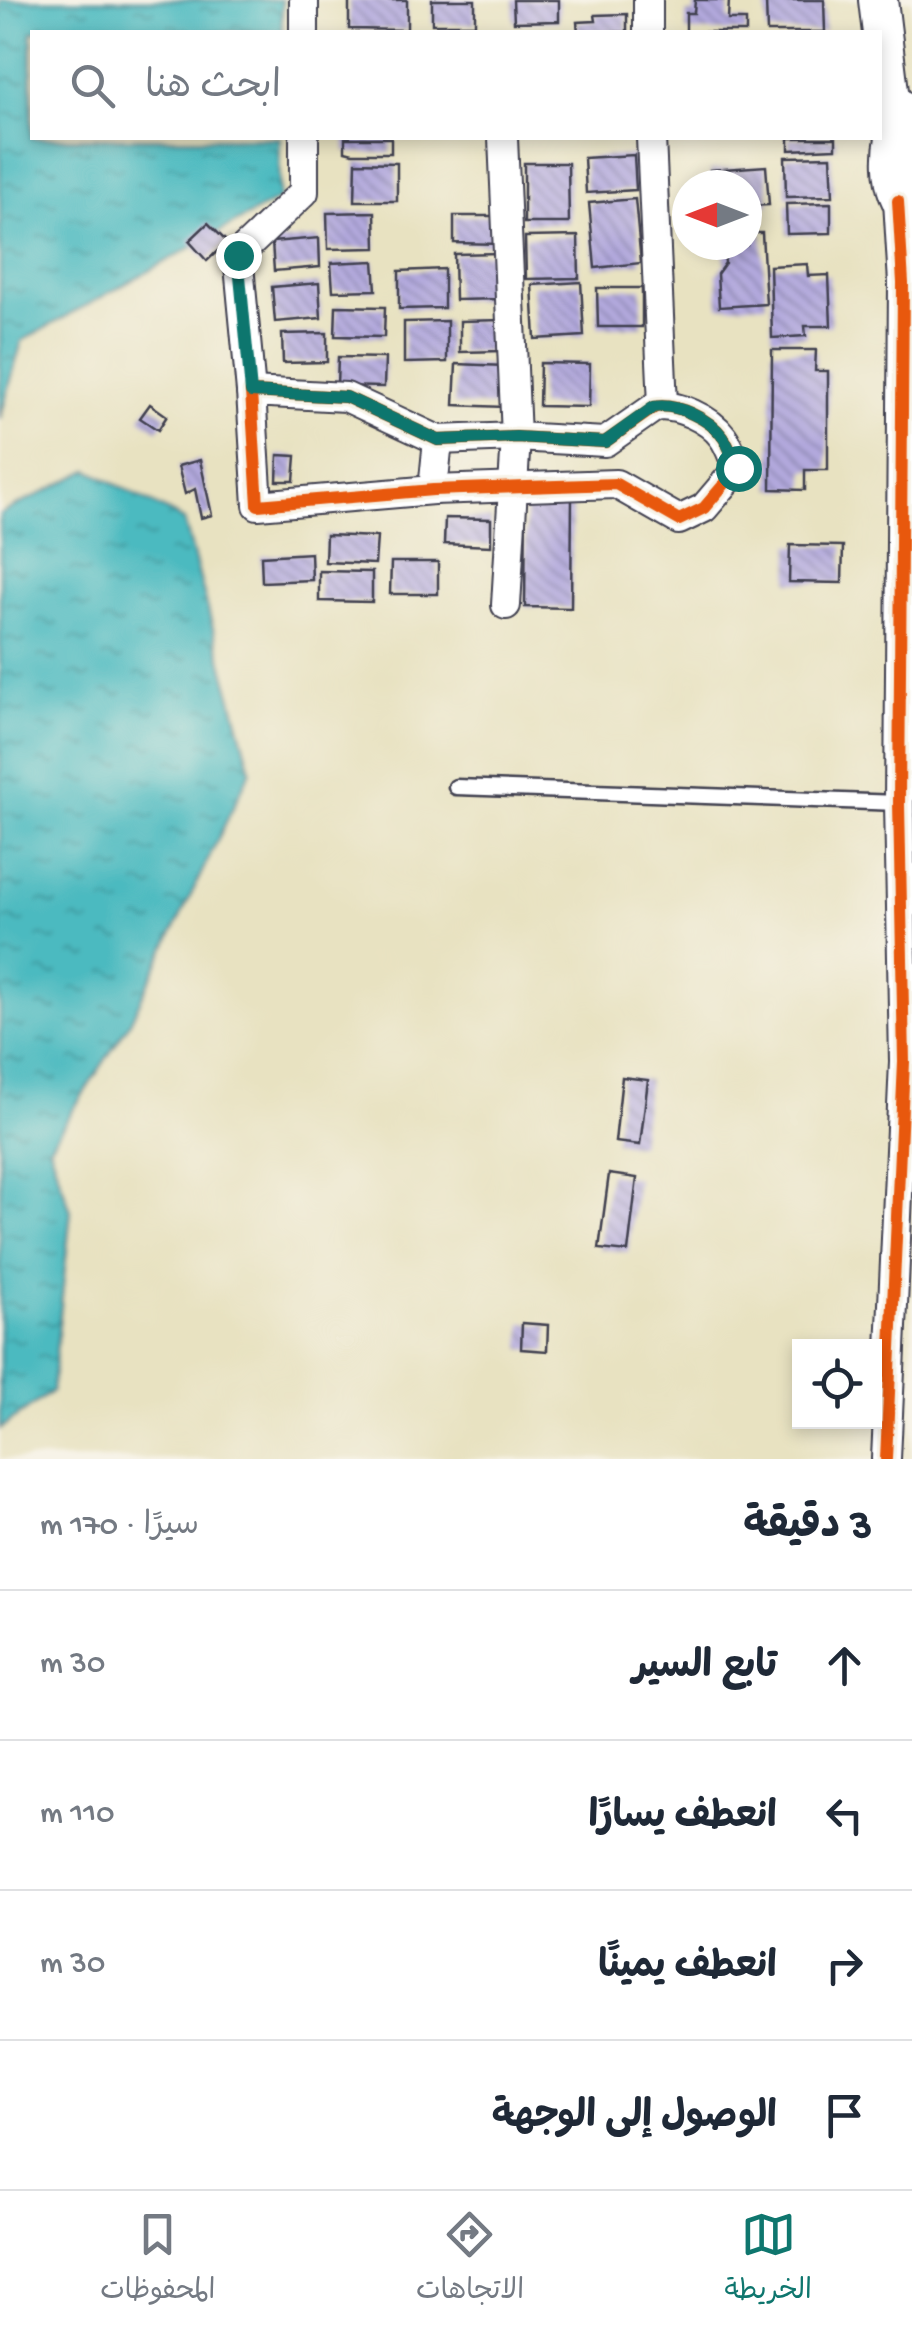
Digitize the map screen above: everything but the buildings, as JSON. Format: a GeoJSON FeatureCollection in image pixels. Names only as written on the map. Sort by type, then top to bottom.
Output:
{"type":"FeatureCollection","features":[{"type":"Feature","properties":{"kind":"main road"},"geometry":{"type":"LineString","coordinates":[[878,0],[893,95],[905,103],[894,132],[892,162],[905,208]]}},
{"type":"Feature","properties":{"kind":"street"},"geometry":{"type":"LineString","coordinates":[[304,0],[304,30]]}},
{"type":"Feature","properties":{"kind":"street"},"geometry":{"type":"LineString","coordinates":[[648,0],[648,30]]}},
{"type":"Feature","properties":{"kind":"street"},"geometry":{"type":"LineString","coordinates":[[251,392],[346,397],[438,440],[516,437],[605,442],[654,407],[664,405],[684,410],[721,434],[738,468],[704,508],[679,520],[616,484],[433,490],[258,505],[238,255],[304,192],[304,140]]}},
{"type":"Feature","properties":{"kind":"street"},"geometry":{"type":"LineString","coordinates":[[502,140],[516,437],[506,604]]}},
{"type":"Feature","properties":{"kind":"street"},"geometry":{"type":"LineString","coordinates":[[651,140],[664,405]]}},
{"type":"Feature","properties":{"kind":"street"},"geometry":{"type":"LineString","coordinates":[[886,1459],[904,1062],[899,802],[905,208]]}},
{"type":"Feature","properties":{"kind":"street"},"geometry":{"type":"LineString","coordinates":[[433,490],[438,440]]}},
{"type":"Feature","properties":{"kind":"lane"},"geometry":{"type":"LineString","coordinates":[[456,787],[899,802]]}},
{"type":"Feature","properties":{"kind":"water"},"geometry":{"type":"Polygon","coordinates":[[[0,0],[282,0],[282,30],[30,30],[30,140],[280,140],[279,199],[22,341],[0,419],[0,0]]]}},
{"type":"Feature","properties":{"kind":"water"},"geometry":{"type":"Polygon","coordinates":[[[89,470],[184,520],[251,770],[130,1022],[49,1147],[71,1211],[52,1391],[0,1429],[0,514],[89,470]]]}},
{"type":"Feature","properties":{"kind":"cycle path"},"geometry":{"type":"LineString","coordinates":[[886,1459],[904,1062],[899,803],[903,283],[898,201]]}},
{"type":"Feature","properties":{"kind":"cycle path"},"geometry":{"type":"LineString","coordinates":[[251,392],[346,397],[438,440],[516,437],[605,442],[655,407],[673,407],[717,430],[738,468],[704,508],[679,520],[616,484],[433,490],[258,505],[251,392]]}},
{"type":"Feature","properties":{"kind":"route"},"geometry":{"type":"LineString","coordinates":[[238,255],[251,392],[346,397],[438,440],[516,437],[605,442],[654,407],[664,405],[684,410],[721,434],[738,468]]}}]}
